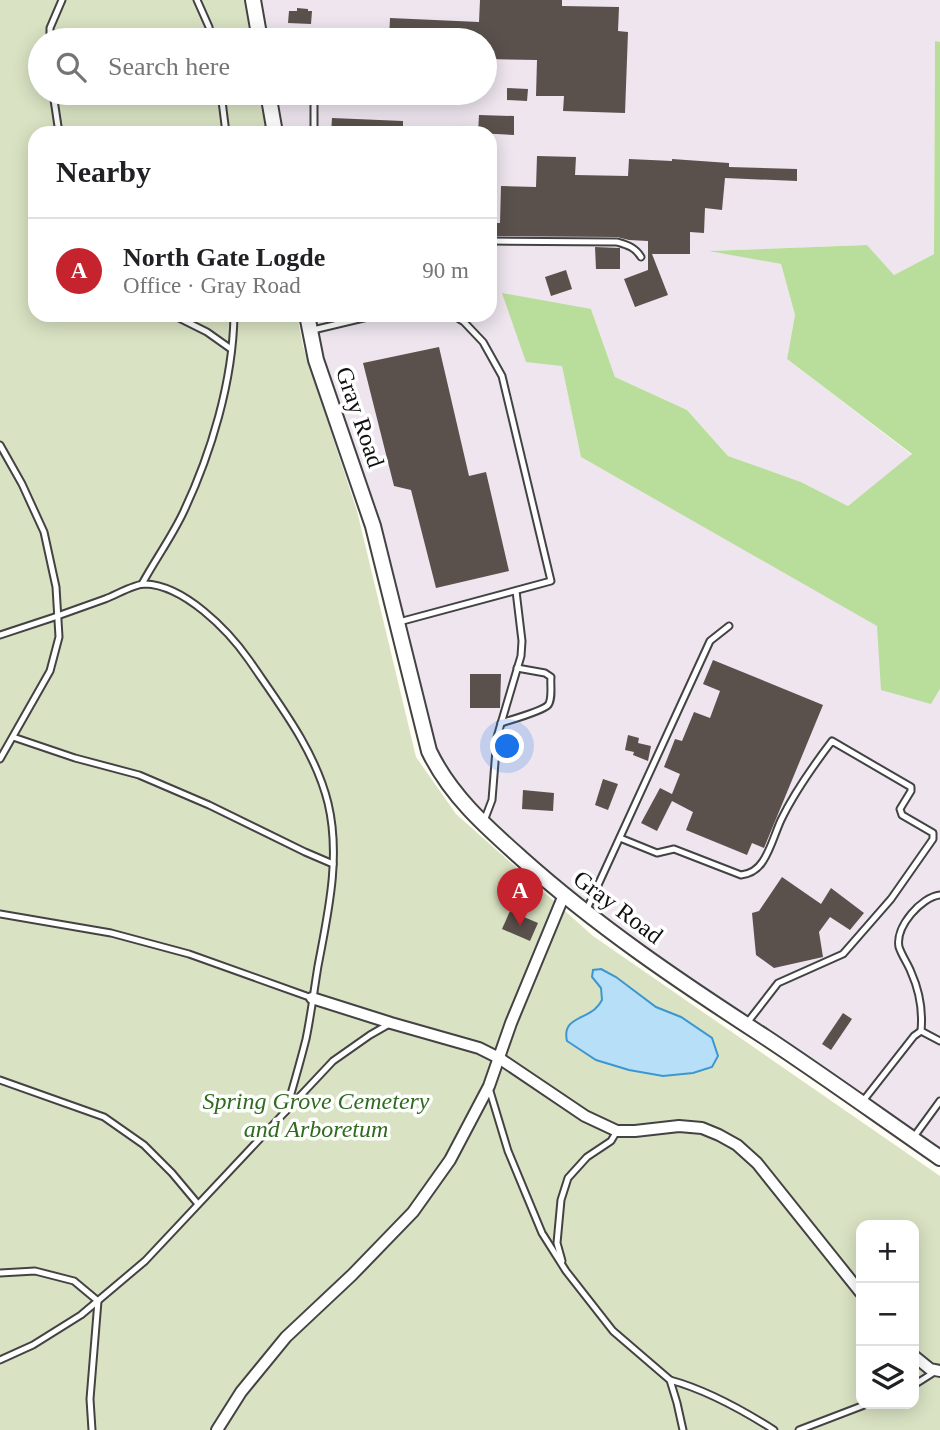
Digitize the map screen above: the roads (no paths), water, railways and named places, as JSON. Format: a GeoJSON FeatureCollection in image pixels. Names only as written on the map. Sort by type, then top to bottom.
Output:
{"type":"FeatureCollection","features":[{"type":"Feature","properties":{"kind":"street"},"geometry":{"type":"LineString","coordinates":[[253,0],[258,28]]}},
{"type":"Feature","properties":{"kind":"street"},"geometry":{"type":"LineString","coordinates":[[270,105],[274,126]]}},
{"type":"Feature","properties":{"kind":"street","name":"Gray Road"},"geometry":{"type":"LineString","coordinates":[[308,322],[316,360],[373,526],[429,751],[459,799],[483,824],[585,913],[642,955],[940,1158]]}},
{"type":"Feature","properties":{"kind":"street"},"geometry":{"type":"LineString","coordinates":[[217,1430],[241,1392],[286,1337],[352,1275],[413,1212],[450,1160],[489,1086],[511,1023],[564,895]]}},
{"type":"Feature","properties":{"kind":"street"},"geometry":{"type":"LineString","coordinates":[[312,998],[480,1048],[585,1116],[617,1131],[679,1126],[702,1128],[719,1135],[737,1145],[757,1163],[856,1287]]}},
{"type":"Feature","properties":{"kind":"street"},"geometry":{"type":"LineString","coordinates":[[919,1360],[930,1369],[938,1371]]}},
{"type":"Feature","properties":{"kind":"lane"},"geometry":{"type":"LineString","coordinates":[[50,28],[62,0]]}},
{"type":"Feature","properties":{"kind":"lane"},"geometry":{"type":"LineString","coordinates":[[197,0],[209,28]]}},
{"type":"Feature","properties":{"kind":"lane"},"geometry":{"type":"LineString","coordinates":[[55,105],[58,126]]}},
{"type":"Feature","properties":{"kind":"lane"},"geometry":{"type":"LineString","coordinates":[[222,105],[225,126]]}},
{"type":"Feature","properties":{"kind":"lane"},"geometry":{"type":"LineString","coordinates":[[314,105],[314,126]]}},
{"type":"Feature","properties":{"kind":"lane"},"geometry":{"type":"LineString","coordinates":[[497,241],[617,242],[637,250],[641,257]]}},
{"type":"Feature","properties":{"kind":"lane"},"geometry":{"type":"LineString","coordinates":[[187,322],[231,349]]}},
{"type":"Feature","properties":{"kind":"lane"},"geometry":{"type":"LineString","coordinates":[[142,584],[182,514],[204,463],[222,402],[234,322]]}},
{"type":"Feature","properties":{"kind":"lane"},"geometry":{"type":"LineString","coordinates":[[310,331],[347,322]]}},
{"type":"Feature","properties":{"kind":"lane"},"geometry":{"type":"LineString","coordinates":[[398,622],[551,582],[502,376],[484,342],[465,322]]}},
{"type":"Feature","properties":{"kind":"lane"},"geometry":{"type":"LineString","coordinates":[[0,445],[44,532],[56,587],[59,637],[50,671],[0,759]]}},
{"type":"Feature","properties":{"kind":"lane"},"geometry":{"type":"LineString","coordinates":[[0,635],[142,584],[160,587],[185,598],[218,622],[240,647],[281,706],[314,764],[327,801],[333,830],[333,864],[327,916],[306,1036],[286,1111]]}},
{"type":"Feature","properties":{"kind":"lane"},"geometry":{"type":"LineString","coordinates":[[483,824],[492,800],[497,737],[522,641],[516,590]]}},
{"type":"Feature","properties":{"kind":"lane"},"geometry":{"type":"LineString","coordinates":[[585,913],[710,641],[729,626]]}},
{"type":"Feature","properties":{"kind":"lane"},"geometry":{"type":"LineString","coordinates":[[501,723],[534,712],[550,702],[551,677],[545,673],[517,668]]}},
{"type":"Feature","properties":{"kind":"lane"},"geometry":{"type":"LineString","coordinates":[[13,737],[75,758],[139,775],[333,864]]}},
{"type":"Feature","properties":{"kind":"lane"},"geometry":{"type":"LineString","coordinates":[[620,838],[657,853],[674,849],[741,875],[748,874],[756,870],[764,860],[781,820],[806,775],[832,741],[911,787],[900,809],[902,814],[933,833],[933,839],[891,898],[843,954],[778,983],[746,1025]]}},
{"type":"Feature","properties":{"kind":"lane"},"geometry":{"type":"LineString","coordinates":[[862,1104],[914,1036],[921,1031],[921,1000],[899,947],[900,933],[918,906],[929,897],[940,895]]}},
{"type":"Feature","properties":{"kind":"lane"},"geometry":{"type":"LineString","coordinates":[[0,914],[111,933],[176,950],[312,998]]}},
{"type":"Feature","properties":{"kind":"lane"},"geometry":{"type":"LineString","coordinates":[[0,1360],[33,1345],[81,1315],[145,1261],[333,1061],[391,1023]]}},
{"type":"Feature","properties":{"kind":"lane"},"geometry":{"type":"LineString","coordinates":[[921,1031],[940,1041]]}},
{"type":"Feature","properties":{"kind":"lane"},"geometry":{"type":"LineString","coordinates":[[0,1080],[104,1117],[144,1145],[198,1204]]}},
{"type":"Feature","properties":{"kind":"lane"},"geometry":{"type":"LineString","coordinates":[[489,1086],[508,1151],[542,1233],[566,1270],[613,1331],[670,1380],[691,1386],[746,1412],[774,1430]]}},
{"type":"Feature","properties":{"kind":"lane"},"geometry":{"type":"LineString","coordinates":[[912,1139],[940,1101]]}},
{"type":"Feature","properties":{"kind":"lane"},"geometry":{"type":"LineString","coordinates":[[566,1270],[556,1243],[561,1200],[568,1178],[587,1157],[611,1141],[617,1131]]}},
{"type":"Feature","properties":{"kind":"lane"},"geometry":{"type":"LineString","coordinates":[[0,1273],[36,1271],[74,1281],[98,1301]]}},
{"type":"Feature","properties":{"kind":"lane"},"geometry":{"type":"LineString","coordinates":[[92,1430],[90,1399],[98,1301]]}},
{"type":"Feature","properties":{"kind":"lane"},"geometry":{"type":"LineString","coordinates":[[919,1382],[938,1371]]}},
{"type":"Feature","properties":{"kind":"lane"},"geometry":{"type":"LineString","coordinates":[[670,1380],[683,1430]]}},
{"type":"Feature","properties":{"kind":"lane"},"geometry":{"type":"LineString","coordinates":[[799,1430],[856,1408]]}},
{"type":"Feature","properties":{"kind":"water"},"geometry":{"type":"Polygon","coordinates":[[[601,969],[656,1007],[681,1017],[712,1038],[718,1056],[712,1067],[693,1073],[663,1076],[629,1070],[596,1060],[567,1041],[567,1028],[570,1024],[590,1013],[602,1000],[601,988],[592,977],[593,970],[601,969]]]}},
{"type":"Feature","properties":{"kind":"place","name":"North Gate Logde"},"geometry":{"type":"Point","coordinates":[520,926]}},
{"type":"Feature","properties":{"kind":"park label","name":"Spring Grove Cemetery and Arboretum"},"geometry":{"type":"Point","coordinates":[316,1115]}}]}
